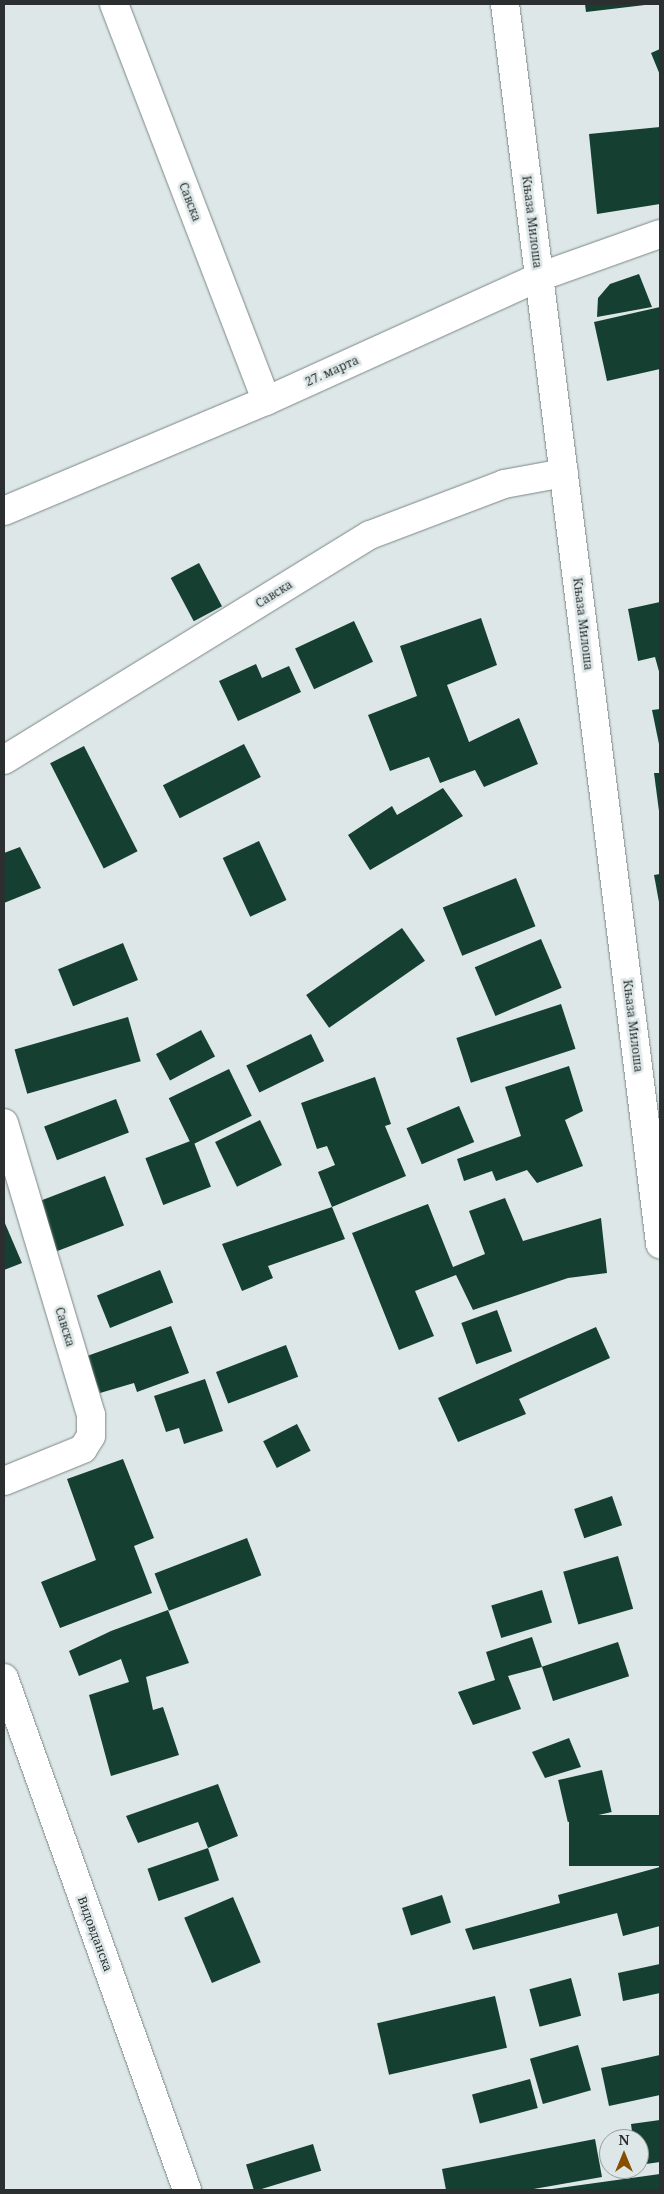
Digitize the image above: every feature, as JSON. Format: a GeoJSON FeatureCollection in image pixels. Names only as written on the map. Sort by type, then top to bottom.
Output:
{"type":"FeatureCollection","features":[{"type":"Feature","properties":{"kind":"street","name":"Савска"},"geometry":{"type":"LineString","coordinates":[[114,4],[266,401]]}},
{"type":"Feature","properties":{"kind":"street","name":"Књаза Милоша"},"geometry":{"type":"LineString","coordinates":[[505,4],[660,1244]]}},
{"type":"Feature","properties":{"kind":"street","name":"27. марта"},"geometry":{"type":"LineString","coordinates":[[4,510],[266,401],[539,277],[660,234]]}},
{"type":"Feature","properties":{"kind":"street","name":"Савска"},"geometry":{"type":"LineString","coordinates":[[4,760],[370,536],[504,484],[564,473]]}},
{"type":"Feature","properties":{"kind":"street","name":"Савска"},"geometry":{"type":"LineString","coordinates":[[4,1123],[91,1415],[91,1436],[83,1448],[4,1481]]}},
{"type":"Feature","properties":{"kind":"street","name":"Видовданска"},"geometry":{"type":"LineString","coordinates":[[4,1678],[187,2190]]}},
{"type":"Feature","properties":{"kind":"building"},"geometry":{"type":"Polygon","coordinates":[[[585,4],[645,4],[645,5],[586,12],[585,4]]]}},
{"type":"Feature","properties":{"kind":"building"},"geometry":{"type":"Polygon","coordinates":[[[660,49],[660,75],[651,53],[660,49]]]}},
{"type":"Feature","properties":{"kind":"building"},"geometry":{"type":"Polygon","coordinates":[[[660,127],[660,204],[597,214],[589,134],[660,127]]]}},
{"type":"Feature","properties":{"kind":"building"},"geometry":{"type":"Polygon","coordinates":[[[639,274],[652,307],[597,317],[598,298],[610,284],[639,274]]]}},
{"type":"Feature","properties":{"kind":"building"},"geometry":{"type":"Polygon","coordinates":[[[660,307],[660,369],[607,381],[594,322],[660,307]]]}},
{"type":"Feature","properties":{"kind":"building"},"geometry":{"type":"Polygon","coordinates":[[[199,563],[222,606],[194,621],[171,578],[199,563]]]}},
{"type":"Feature","properties":{"kind":"building"},"geometry":{"type":"Polygon","coordinates":[[[660,602],[660,675],[655,657],[638,661],[628,609],[660,602]]]}},
{"type":"Feature","properties":{"kind":"building"},"geometry":{"type":"Polygon","coordinates":[[[481,618],[497,665],[447,685],[469,742],[519,718],[538,764],[484,787],[475,770],[440,783],[429,757],[390,771],[368,715],[417,696],[400,646],[481,618]]]}},
{"type":"Feature","properties":{"kind":"building"},"geometry":{"type":"Polygon","coordinates":[[[354,621],[373,662],[314,689],[295,648],[354,621]]]}},
{"type":"Feature","properties":{"kind":"building"},"geometry":{"type":"Polygon","coordinates":[[[256,664],[262,678],[289,666],[301,692],[238,721],[219,681],[256,664]]]}},
{"type":"Feature","properties":{"kind":"building"},"geometry":{"type":"Polygon","coordinates":[[[660,709],[660,744],[659,744],[652,710],[660,709]]]}},
{"type":"Feature","properties":{"kind":"building"},"geometry":{"type":"Polygon","coordinates":[[[244,744],[261,777],[180,818],[163,785],[244,744]]]}},
{"type":"Feature","properties":{"kind":"building"},"geometry":{"type":"Polygon","coordinates":[[[84,746],[138,851],[104,868],[50,763],[84,746]]]}},
{"type":"Feature","properties":{"kind":"building"},"geometry":{"type":"Polygon","coordinates":[[[654,773],[660,773],[660,811],[659,811],[654,773]]]}},
{"type":"Feature","properties":{"kind":"building"},"geometry":{"type":"Polygon","coordinates":[[[443,788],[463,816],[370,870],[348,835],[392,806],[397,815],[443,788]]]}},
{"type":"Feature","properties":{"kind":"building"},"geometry":{"type":"Polygon","coordinates":[[[259,841],[286,900],[250,917],[223,858],[259,841]]]}},
{"type":"Feature","properties":{"kind":"building"},"geometry":{"type":"Polygon","coordinates":[[[20,847],[41,888],[4,903],[4,853],[20,847]]]}},
{"type":"Feature","properties":{"kind":"building"},"geometry":{"type":"Polygon","coordinates":[[[660,874],[660,902],[659,902],[654,875],[660,874]]]}},
{"type":"Feature","properties":{"kind":"building"},"geometry":{"type":"Polygon","coordinates":[[[516,878],[535,926],[462,956],[443,908],[516,878]]]}},
{"type":"Feature","properties":{"kind":"building"},"geometry":{"type":"Polygon","coordinates":[[[402,928],[425,961],[329,1028],[306,995],[402,928]]]}},
{"type":"Feature","properties":{"kind":"building"},"geometry":{"type":"Polygon","coordinates":[[[541,939],[562,988],[495,1016],[475,967],[541,939]]]}},
{"type":"Feature","properties":{"kind":"building"},"geometry":{"type":"Polygon","coordinates":[[[123,943],[138,980],[73,1006],[58,969],[123,943]]]}},
{"type":"Feature","properties":{"kind":"building"},"geometry":{"type":"Polygon","coordinates":[[[561,1004],[576,1049],[471,1083],[456,1038],[561,1004]]]}},
{"type":"Feature","properties":{"kind":"building"},"geometry":{"type":"Polygon","coordinates":[[[128,1017],[141,1061],[27,1094],[15,1050],[128,1017]]]}},
{"type":"Feature","properties":{"kind":"building"},"geometry":{"type":"Polygon","coordinates":[[[201,1030],[215,1056],[170,1080],[156,1054],[201,1030]]]}},
{"type":"Feature","properties":{"kind":"building"},"geometry":{"type":"Polygon","coordinates":[[[311,1034],[324,1061],[259,1093],[246,1066],[311,1034]]]}},
{"type":"Feature","properties":{"kind":"building"},"geometry":{"type":"Polygon","coordinates":[[[569,1066],[583,1111],[565,1120],[583,1166],[537,1183],[527,1170],[496,1181],[492,1171],[464,1181],[457,1159],[521,1136],[505,1087],[569,1066]]]}},
{"type":"Feature","properties":{"kind":"building"},"geometry":{"type":"Polygon","coordinates":[[[229,1069],[252,1116],[192,1145],[169,1098],[229,1069]]]}},
{"type":"Feature","properties":{"kind":"building"},"geometry":{"type":"Polygon","coordinates":[[[375,1077],[391,1124],[385,1126],[406,1176],[332,1207],[318,1172],[335,1165],[327,1146],[317,1149],[301,1103],[375,1077]]]}},
{"type":"Feature","properties":{"kind":"building"},"geometry":{"type":"Polygon","coordinates":[[[116,1099],[129,1133],[57,1160],[44,1127],[116,1099]]]}},
{"type":"Feature","properties":{"kind":"building"},"geometry":{"type":"Polygon","coordinates":[[[459,1106],[474,1142],[422,1164],[407,1128],[459,1106]]]}},
{"type":"Feature","properties":{"kind":"building"},"geometry":{"type":"Polygon","coordinates":[[[260,1120],[282,1165],[237,1187],[215,1142],[260,1120]]]}},
{"type":"Feature","properties":{"kind":"building"},"geometry":{"type":"Polygon","coordinates":[[[193,1140],[211,1187],[163,1205],[145,1158],[193,1140]]]}},
{"type":"Feature","properties":{"kind":"building"},"geometry":{"type":"Polygon","coordinates":[[[105,1176],[124,1225],[57,1251],[38,1202],[105,1176]]]}},
{"type":"Feature","properties":{"kind":"building"},"geometry":{"type":"Polygon","coordinates":[[[505,1198],[523,1241],[601,1218],[607,1273],[568,1278],[473,1310],[456,1275],[415,1291],[434,1336],[399,1350],[352,1233],[428,1204],[453,1267],[485,1254],[469,1211],[505,1198]]]}},
{"type":"Feature","properties":{"kind":"building"},"geometry":{"type":"Polygon","coordinates":[[[332,1207],[345,1239],[268,1266],[273,1278],[242,1291],[222,1244],[332,1207]]]}},
{"type":"Feature","properties":{"kind":"building"},"geometry":{"type":"Polygon","coordinates":[[[4,1221],[22,1263],[4,1270],[4,1221]]]}},
{"type":"Feature","properties":{"kind":"building"},"geometry":{"type":"Polygon","coordinates":[[[160,1270],[173,1302],[110,1328],[97,1295],[160,1270]]]}},
{"type":"Feature","properties":{"kind":"building"},"geometry":{"type":"Polygon","coordinates":[[[497,1310],[512,1351],[476,1364],[461,1323],[497,1310]]]}},
{"type":"Feature","properties":{"kind":"building"},"geometry":{"type":"Polygon","coordinates":[[[171,1326],[189,1373],[137,1392],[134,1383],[100,1393],[87,1356],[171,1326]]]}},
{"type":"Feature","properties":{"kind":"building"},"geometry":{"type":"Polygon","coordinates":[[[596,1327],[610,1358],[519,1399],[526,1414],[458,1442],[438,1398],[596,1327]]]}},
{"type":"Feature","properties":{"kind":"building"},"geometry":{"type":"Polygon","coordinates":[[[286,1345],[298,1377],[228,1404],[216,1372],[286,1345]]]}},
{"type":"Feature","properties":{"kind":"building"},"geometry":{"type":"Polygon","coordinates":[[[205,1379],[223,1431],[184,1444],[179,1428],[166,1432],[154,1396],[205,1379]]]}},
{"type":"Feature","properties":{"kind":"building"},"geometry":{"type":"Polygon","coordinates":[[[297,1424],[311,1451],[277,1468],[263,1441],[297,1424]]]}},
{"type":"Feature","properties":{"kind":"building"},"geometry":{"type":"Polygon","coordinates":[[[123,1459],[154,1538],[134,1546],[152,1593],[60,1628],[41,1582],[96,1560],[67,1479],[123,1459]]]}},
{"type":"Feature","properties":{"kind":"building"},"geometry":{"type":"Polygon","coordinates":[[[612,1496],[622,1525],[584,1538],[574,1509],[612,1496]]]}},
{"type":"Feature","properties":{"kind":"building"},"geometry":{"type":"Polygon","coordinates":[[[247,1538],[261,1575],[169,1611],[155,1573],[247,1538]]]}},
{"type":"Feature","properties":{"kind":"building"},"geometry":{"type":"Polygon","coordinates":[[[618,1556],[633,1609],[578,1625],[563,1572],[618,1556]]]}},
{"type":"Feature","properties":{"kind":"building"},"geometry":{"type":"Polygon","coordinates":[[[542,1590],[552,1623],[501,1638],[491,1605],[542,1590]]]}},
{"type":"Feature","properties":{"kind":"building"},"geometry":{"type":"Polygon","coordinates":[[[168,1610],[189,1663],[146,1677],[153,1710],[163,1707],[179,1755],[111,1776],[89,1695],[129,1682],[121,1659],[79,1676],[69,1651],[111,1631],[168,1610]]]}},
{"type":"Feature","properties":{"kind":"building"},"geometry":{"type":"Polygon","coordinates":[[[532,1637],[542,1667],[508,1676],[521,1709],[473,1725],[458,1692],[495,1680],[486,1652],[532,1637]]]}},
{"type":"Feature","properties":{"kind":"building"},"geometry":{"type":"Polygon","coordinates":[[[618,1642],[629,1676],[553,1701],[542,1667],[618,1642]]]}},
{"type":"Feature","properties":{"kind":"building"},"geometry":{"type":"Polygon","coordinates":[[[569,1738],[581,1767],[545,1778],[532,1752],[569,1738]]]}},
{"type":"Feature","properties":{"kind":"building"},"geometry":{"type":"Polygon","coordinates":[[[602,1770],[612,1812],[568,1822],[558,1780],[602,1770]]]}},
{"type":"Feature","properties":{"kind":"building"},"geometry":{"type":"Polygon","coordinates":[[[218,1784],[238,1836],[208,1848],[198,1822],[138,1843],[126,1816],[218,1784]]]}},
{"type":"Feature","properties":{"kind":"building"},"geometry":{"type":"Polygon","coordinates":[[[569,1815],[660,1815],[660,1866],[569,1866],[569,1815]]]}},
{"type":"Feature","properties":{"kind":"building"},"geometry":{"type":"Polygon","coordinates":[[[208,1848],[219,1880],[159,1901],[147,1869],[208,1848]]]}},
{"type":"Feature","properties":{"kind":"building"},"geometry":{"type":"Polygon","coordinates":[[[660,1867],[660,1926],[623,1936],[617,1913],[473,1950],[465,1929],[560,1903],[558,1895],[660,1867]]]}},
{"type":"Feature","properties":{"kind":"building"},"geometry":{"type":"Polygon","coordinates":[[[442,1895],[451,1923],[411,1936],[402,1908],[442,1895]]]}},
{"type":"Feature","properties":{"kind":"building"},"geometry":{"type":"Polygon","coordinates":[[[233,1897],[261,1962],[212,1983],[184,1918],[233,1897]]]}},
{"type":"Feature","properties":{"kind":"building"},"geometry":{"type":"Polygon","coordinates":[[[660,1964],[660,1993],[623,2001],[618,1973],[660,1964]]]}},
{"type":"Feature","properties":{"kind":"building"},"geometry":{"type":"Polygon","coordinates":[[[571,1978],[581,2016],[540,2027],[529,1989],[571,1978]]]}},
{"type":"Feature","properties":{"kind":"building"},"geometry":{"type":"Polygon","coordinates":[[[495,1996],[507,2048],[389,2075],[377,2023],[495,1996]]]}},
{"type":"Feature","properties":{"kind":"building"},"geometry":{"type":"Polygon","coordinates":[[[578,2045],[591,2090],[543,2104],[530,2059],[578,2045]]]}},
{"type":"Feature","properties":{"kind":"building"},"geometry":{"type":"Polygon","coordinates":[[[660,2055],[660,2095],[609,2106],[601,2068],[660,2055]]]}},
{"type":"Feature","properties":{"kind":"building"},"geometry":{"type":"Polygon","coordinates":[[[530,2079],[538,2108],[480,2124],[472,2095],[530,2079]]]}},
{"type":"Feature","properties":{"kind":"building"},"geometry":{"type":"Polygon","coordinates":[[[660,2120],[660,2162],[649,2164],[649,2129],[632,2129],[631,2124],[660,2120]]]}},
{"type":"Feature","properties":{"kind":"building"},"geometry":{"type":"Polygon","coordinates":[[[595,2139],[599,2161],[599,2178],[528,2190],[446,2190],[442,2169],[595,2139]]]}},
{"type":"Feature","properties":{"kind":"building"},"geometry":{"type":"Polygon","coordinates":[[[313,2144],[321,2171],[254,2190],[246,2164],[313,2144]]]}},
{"type":"Feature","properties":{"kind":"building"},"geometry":{"type":"Polygon","coordinates":[[[660,2174],[660,2190],[552,2190],[624,2179],[649,2179],[649,2176],[660,2174]]]}}]}
